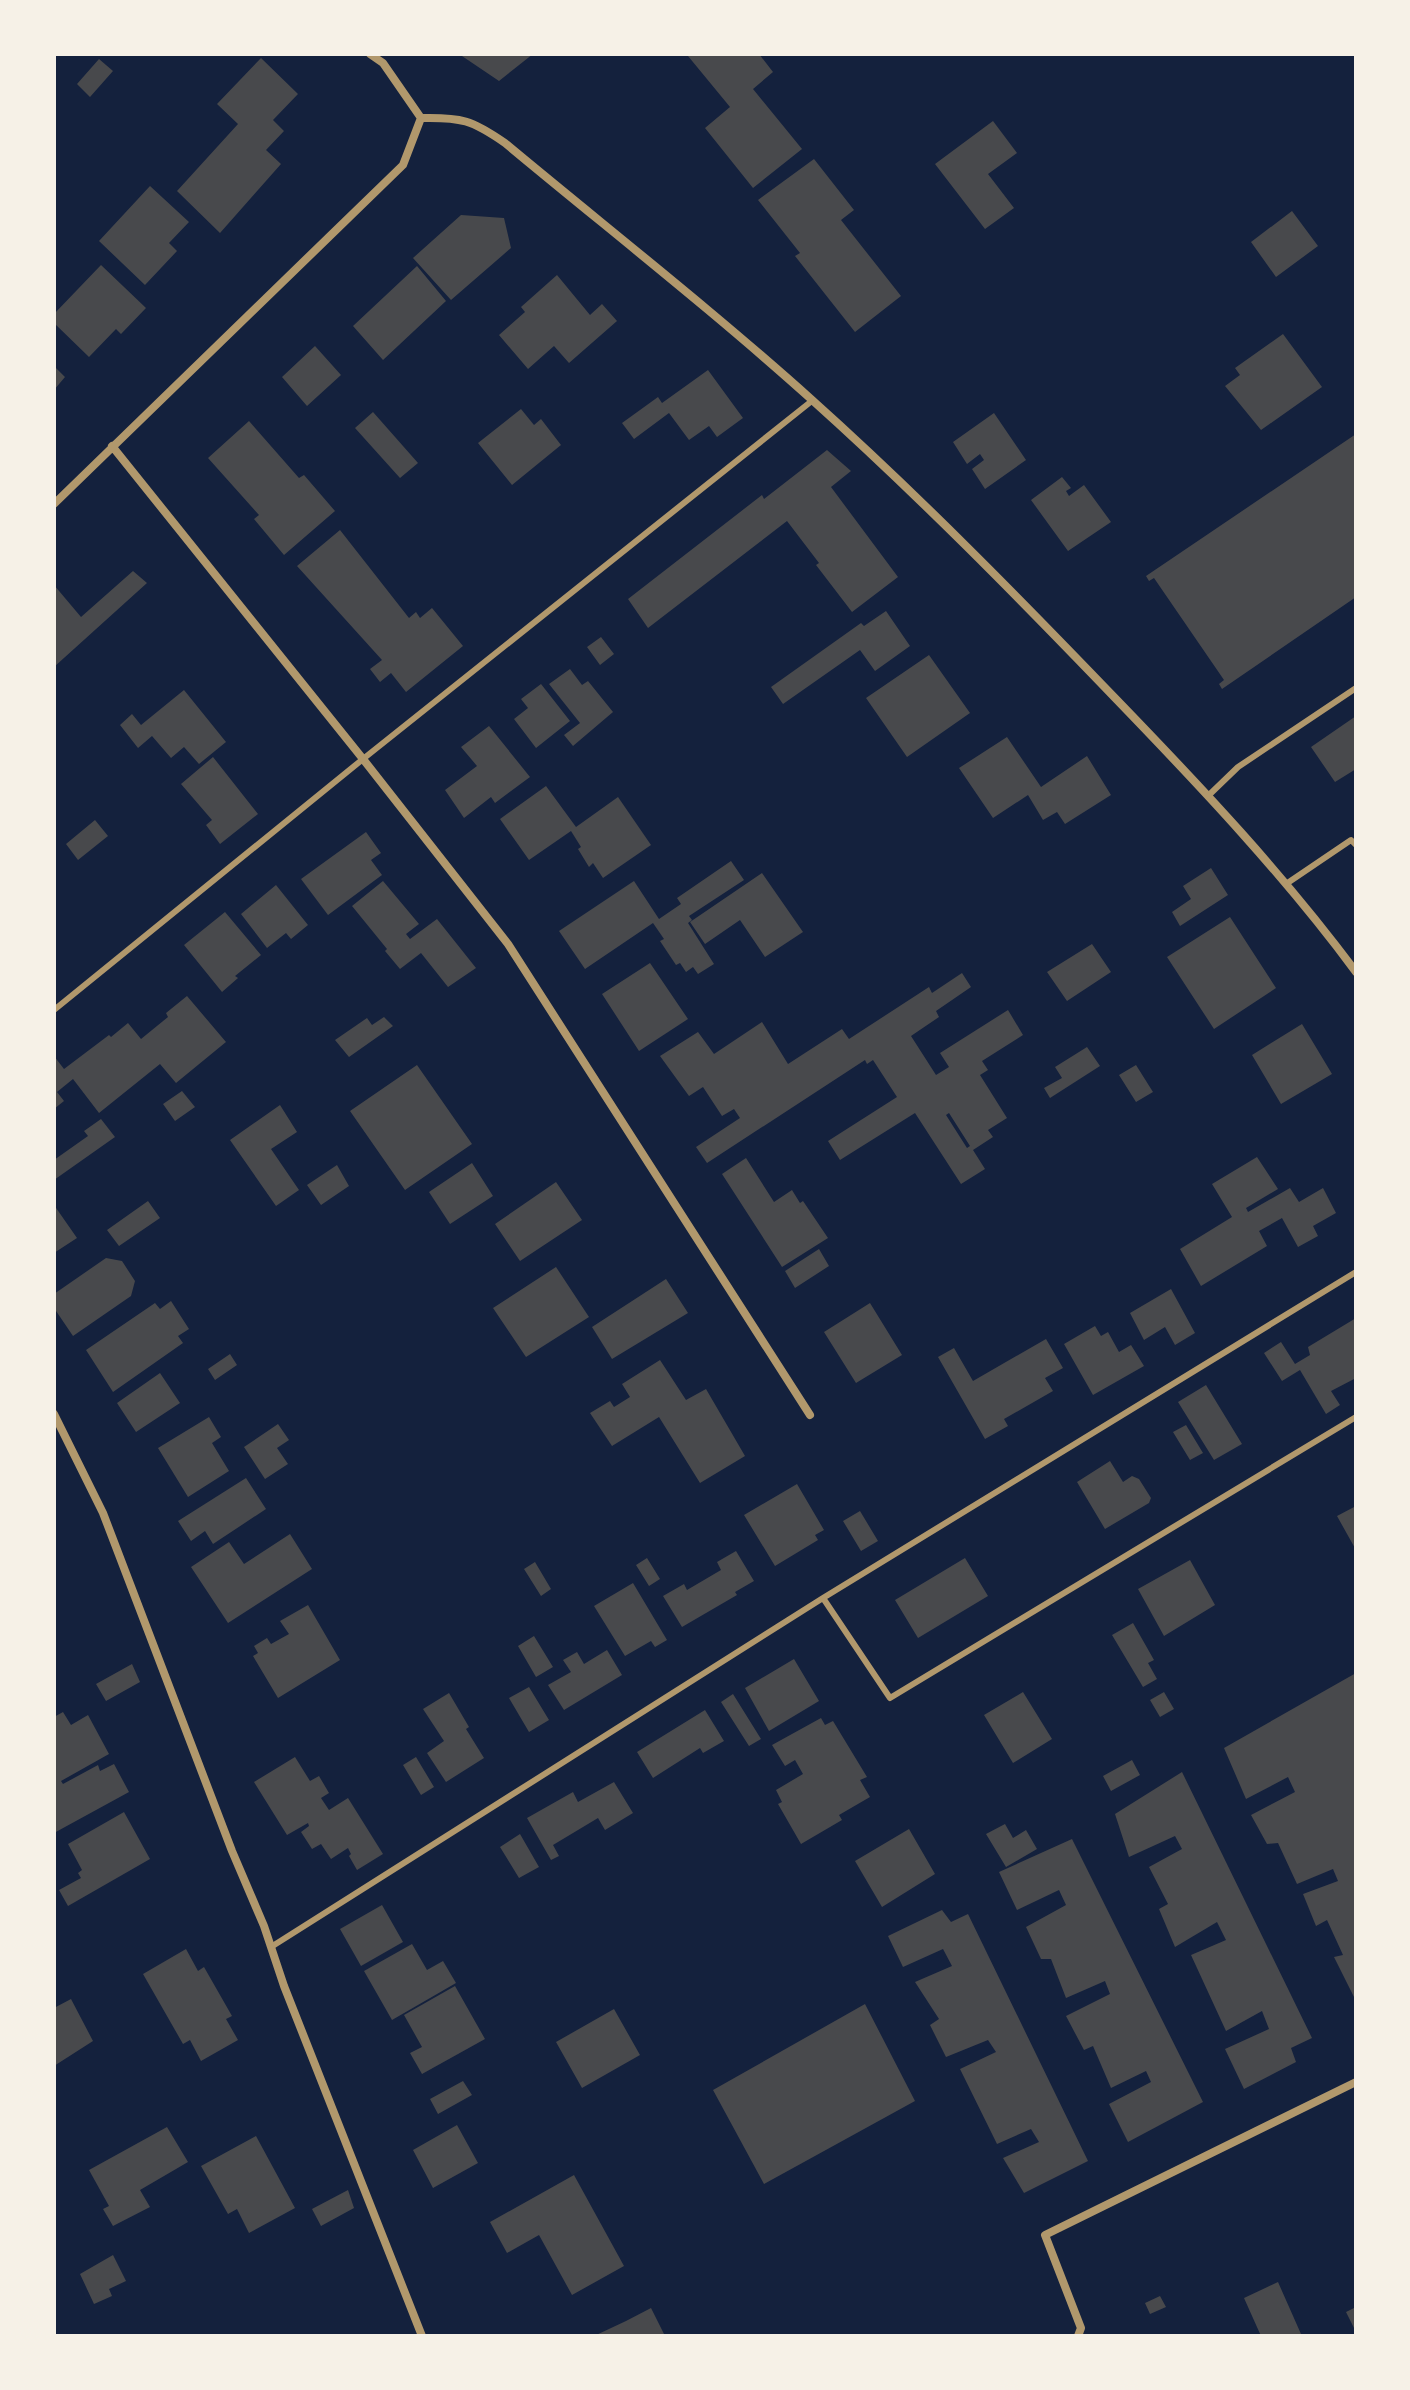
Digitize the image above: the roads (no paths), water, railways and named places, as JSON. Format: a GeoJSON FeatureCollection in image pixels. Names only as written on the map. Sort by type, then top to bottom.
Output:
{"type":"FeatureCollection","features":[{"type":"Feature","properties":{"kind":"street"},"geometry":{"type":"LineString","coordinates":[[370,54],[383,63],[421,118]]}},
{"type":"Feature","properties":{"kind":"street"},"geometry":{"type":"LineString","coordinates":[[421,118],[446,118],[478,124],[505,143],[813,400],[1017,595],[1209,795],[1356,972]]}},
{"type":"Feature","properties":{"kind":"street"},"geometry":{"type":"LineString","coordinates":[[54,504],[403,165],[421,118]]}},
{"type":"Feature","properties":{"kind":"street"},"geometry":{"type":"LineString","coordinates":[[112,446],[508,944],[810,1415]]}},
{"type":"Feature","properties":{"kind":"street"},"geometry":{"type":"LineString","coordinates":[[54,1414],[103,1513],[422,2336]]}},
{"type":"Feature","properties":{"kind":"street"},"geometry":{"type":"LineString","coordinates":[[1078,2336],[1081,2328],[1045,2235],[1356,2082]]}},
{"type":"Feature","properties":{"kind":"lane"},"geometry":{"type":"LineString","coordinates":[[54,1010],[813,400]]}},
{"type":"Feature","properties":{"kind":"lane"},"geometry":{"type":"LineString","coordinates":[[1209,795],[1238,767],[1356,688]]}},
{"type":"Feature","properties":{"kind":"lane"},"geometry":{"type":"LineString","coordinates":[[1286,884],[1351,840],[1356,845]]}},
{"type":"Feature","properties":{"kind":"lane"},"geometry":{"type":"LineString","coordinates":[[271,1947],[823,1598],[1356,1272]]}},
{"type":"Feature","properties":{"kind":"lane"},"geometry":{"type":"LineString","coordinates":[[823,1598],[890,1698],[1356,1417]]}}]}
